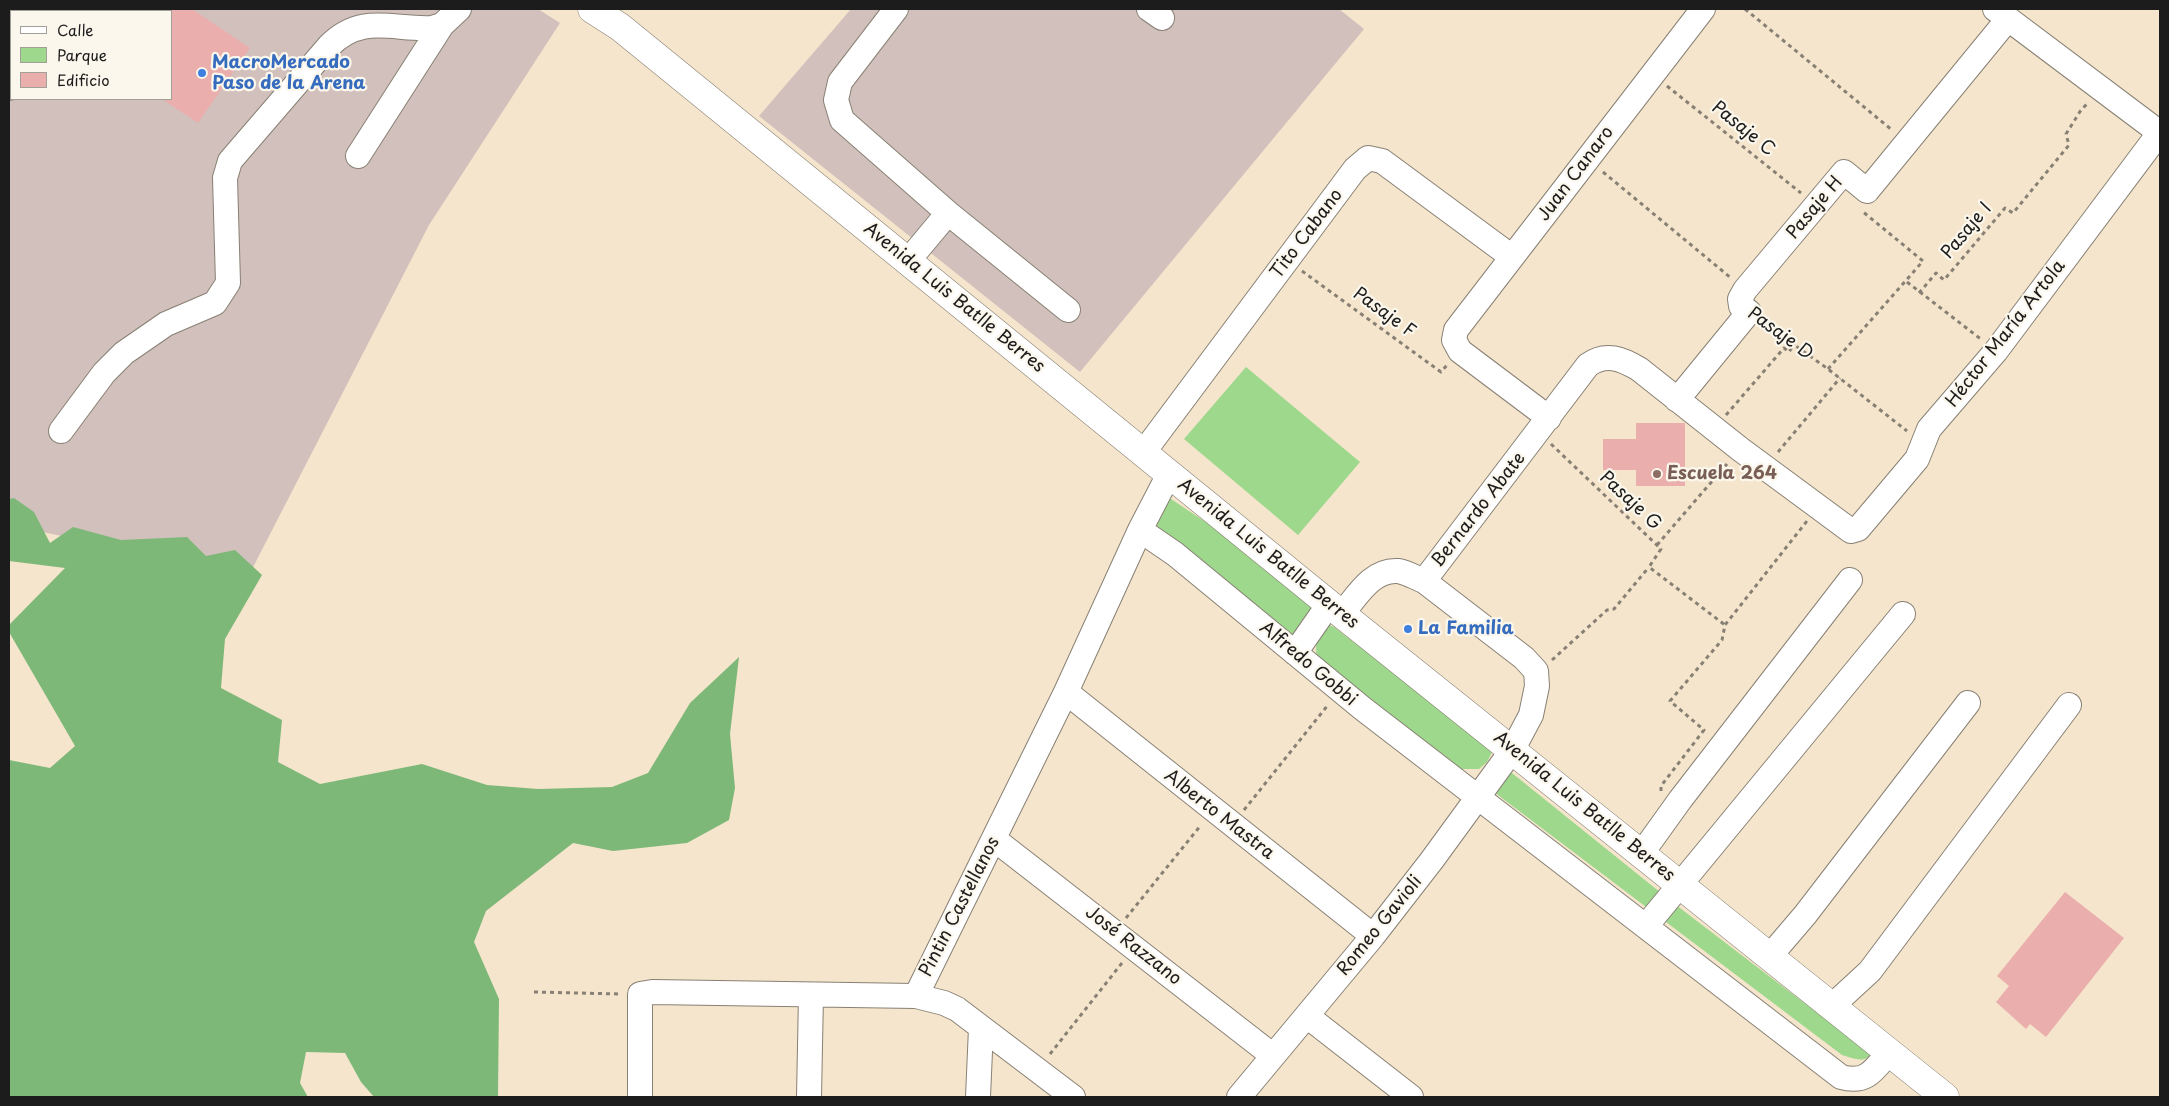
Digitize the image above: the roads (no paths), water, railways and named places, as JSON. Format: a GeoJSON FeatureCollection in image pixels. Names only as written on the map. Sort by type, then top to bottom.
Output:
{"type":"FeatureCollection","features":[{"type":"Feature","properties":{"kind":"main road","name":"Avenida Luis Batlle Berres"},"geometry":{"type":"LineString","coordinates":[[592,9],[620,27],[1336,609],[1945,1097]]}},
{"type":"Feature","properties":{"kind":"street"},"geometry":{"type":"LineString","coordinates":[[358,156],[442,25],[459,9]]}},
{"type":"Feature","properties":{"kind":"street"},"geometry":{"type":"LineString","coordinates":[[896,9],[840,82],[836,100],[842,120],[948,213],[1068,310]]}},
{"type":"Feature","properties":{"kind":"street","name":"Juan Canaro"},"geometry":{"type":"LineString","coordinates":[[1544,426],[1457,346],[1456,330],[1703,9]]}},
{"type":"Feature","properties":{"kind":"street"},"geometry":{"type":"LineString","coordinates":[[2002,14],[2160,133]]}},
{"type":"Feature","properties":{"kind":"street","name":"Pasaje H"},"geometry":{"type":"LineString","coordinates":[[1677,400],[1816,205],[1844,172],[1867,190],[1908,143],[2002,14]]}},
{"type":"Feature","properties":{"kind":"street"},"geometry":{"type":"LineString","coordinates":[[61,431],[104,373],[124,353],[166,324],[216,303],[228,283],[225,178],[230,161],[329,46],[342,34],[362,27],[384,26],[416,29],[442,25]]}},
{"type":"Feature","properties":{"kind":"street","name":"Héctor María Artola"},"geometry":{"type":"LineString","coordinates":[[1677,400],[1818,507],[1852,531],[1858,529],[1918,458],[1929,429],[1996,351],[2160,133]]}},
{"type":"Feature","properties":{"kind":"street","name":"Tito Cabano"},"geometry":{"type":"LineString","coordinates":[[1143,453],[1356,169],[1368,158],[1382,161],[1512,257]]}},
{"type":"Feature","properties":{"kind":"street"},"geometry":{"type":"LineString","coordinates":[[908,261],[948,213]]}},
{"type":"Feature","properties":{"kind":"street","name":"Bernardo Abate"},"geometry":{"type":"LineString","coordinates":[[1295,653],[1336,609],[1376,576],[1385,572],[1400,571],[1424,581],[1544,426],[1588,365],[1597,359],[1611,357],[1623,360],[1639,369],[1677,400]]}},
{"type":"Feature","properties":{"kind":"street","name":"Pintin Castellanos"},"geometry":{"type":"LineString","coordinates":[[640,1097],[640,994],[652,992],[916,996],[1066,692],[1140,530],[1169,474]]}},
{"type":"Feature","properties":{"kind":"street","name":"Alfredo Gobbi"},"geometry":{"type":"LineString","coordinates":[[1140,530],[1175,554],[1341,691],[1841,1077],[1852,1080],[1863,1078],[1872,1072],[1889,1052]]}},
{"type":"Feature","properties":{"kind":"street"},"geometry":{"type":"LineString","coordinates":[[1642,853],[1680,800],[1850,580]]}},
{"type":"Feature","properties":{"kind":"street","name":"Romeo Gavioli"},"geometry":{"type":"LineString","coordinates":[[1239,1097],[1272,1055],[1308,1016],[1432,860],[1513,749],[1531,715],[1537,686],[1536,671],[1524,658],[1424,581]]}},
{"type":"Feature","properties":{"kind":"street"},"geometry":{"type":"LineString","coordinates":[[1646,926],[1903,614]]}},
{"type":"Feature","properties":{"kind":"street","name":"Alberto Mastra"},"geometry":{"type":"LineString","coordinates":[[1066,692],[1213,811],[1373,936]]}},
{"type":"Feature","properties":{"kind":"street"},"geometry":{"type":"LineString","coordinates":[[1770,956],[1805,916],[1968,702]]}},
{"type":"Feature","properties":{"kind":"street"},"geometry":{"type":"LineString","coordinates":[[1832,1006],[1870,970],[2069,705]]}},
{"type":"Feature","properties":{"kind":"street","name":"José Razzano"},"geometry":{"type":"LineString","coordinates":[[994,838],[1272,1055]]}},
{"type":"Feature","properties":{"kind":"street"},"geometry":{"type":"LineString","coordinates":[[809,1097],[811,995]]}},
{"type":"Feature","properties":{"kind":"street"},"geometry":{"type":"LineString","coordinates":[[916,996],[944,1003],[957,1009],[1072,1097]]}},
{"type":"Feature","properties":{"kind":"street"},"geometry":{"type":"LineString","coordinates":[[1308,1016],[1411,1097]]}},
{"type":"Feature","properties":{"kind":"street"},"geometry":{"type":"LineString","coordinates":[[978,1097],[979,1038],[981,1028]]}},
{"type":"Feature","properties":{"kind":"place","name":"MacroMercado Paso de la Arena"},"geometry":{"type":"Point","coordinates":[202,73]}},
{"type":"Feature","properties":{"kind":"place","name":"Escuela 264"},"geometry":{"type":"Point","coordinates":[1657,474]}},
{"type":"Feature","properties":{"kind":"place","name":"La Familia"},"geometry":{"type":"Point","coordinates":[1408,629]}}]}
